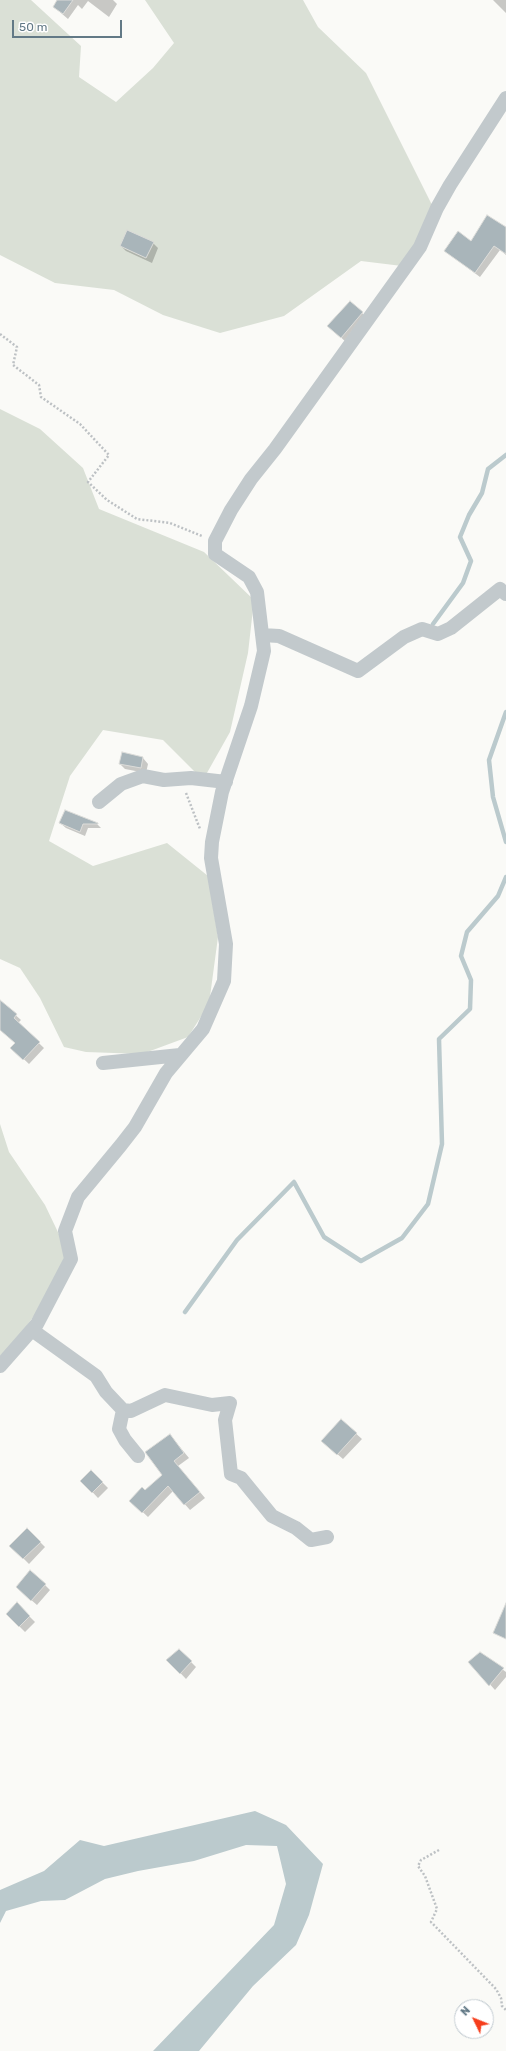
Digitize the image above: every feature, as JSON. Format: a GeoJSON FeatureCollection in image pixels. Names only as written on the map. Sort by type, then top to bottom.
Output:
{"type":"FeatureCollection","features":[{"type":"Feature","properties":{"kind":"street"},"geometry":{"type":"LineString","coordinates":[[0,1366],[37,1324],[71,1259],[65,1231],[78,1197],[135,1127],[166,1073],[180,1054],[203,1029],[224,981],[226,944],[210,858],[212,842],[226,782],[251,706],[264,651],[257,592],[248,577],[215,554],[215,541],[231,510],[251,479],[275,449],[420,247],[437,208],[450,185],[506,98]]}},
{"type":"Feature","properties":{"kind":"street"},"geometry":{"type":"LineString","coordinates":[[262,635],[279,636],[358,671],[404,636],[422,629],[438,634],[451,628],[500,589],[506,594]]}},
{"type":"Feature","properties":{"kind":"street"},"geometry":{"type":"LineString","coordinates":[[98,802],[121,784],[143,776],[164,780],[180,779],[226,782]]}},
{"type":"Feature","properties":{"kind":"street"},"geometry":{"type":"LineString","coordinates":[[103,1063],[180,1054]]}},
{"type":"Feature","properties":{"kind":"street"},"geometry":{"type":"LineString","coordinates":[[32,1330],[96,1376],[106,1392],[123,1410],[131,1411],[165,1395],[212,1405],[230,1403],[225,1420],[231,1474],[240,1478],[272,1516],[296,1528],[311,1540],[327,1537]]}},
{"type":"Feature","properties":{"kind":"street"},"geometry":{"type":"LineString","coordinates":[[123,1410],[119,1429],[125,1440],[138,1456]]}},
{"type":"Feature","properties":{"kind":"path"},"geometry":{"type":"LineString","coordinates":[[0,334],[17,347],[13,365],[39,385],[41,397],[80,424],[109,454],[88,482],[107,500],[137,519],[170,523],[215,541]]}},
{"type":"Feature","properties":{"kind":"path"},"geometry":{"type":"LineString","coordinates":[[180,779],[201,832]]}},
{"type":"Feature","properties":{"kind":"path"},"geometry":{"type":"LineString","coordinates":[[439,1850],[421,1860],[418,1866],[425,1876],[437,1909],[431,1922],[496,1989],[501,1998],[502,2006],[506,2010]]}},
{"type":"Feature","properties":{"kind":"shaded area"},"geometry":{"type":"Polygon","coordinates":[[[0,0],[31,0],[81,46],[79,77],[116,102],[153,68],[174,43],[145,0],[303,0],[318,27],[366,73],[432,205],[413,250],[402,266],[361,261],[284,316],[220,333],[163,315],[114,290],[55,283],[0,255],[0,0]]]}},
{"type":"Feature","properties":{"kind":"shaded area"},"geometry":{"type":"Polygon","coordinates":[[[0,409],[40,429],[83,468],[99,509],[204,552],[254,600],[248,653],[230,732],[203,780],[163,740],[103,730],[70,776],[49,841],[93,866],[167,843],[208,876],[218,937],[209,1004],[188,1037],[142,1054],[86,1052],[64,1047],[40,998],[20,968],[0,959],[0,409]]]}},
{"type":"Feature","properties":{"kind":"shaded area"},"geometry":{"type":"Polygon","coordinates":[[[0,1124],[9,1152],[45,1205],[67,1251],[55,1287],[20,1335],[0,1356],[0,1124]]]}},
{"type":"Feature","properties":{"kind":"shaded area"},"geometry":{"type":"Polygon","coordinates":[[[255,1811],[286,1825],[323,1864],[309,1915],[296,1945],[253,1986],[199,2051],[153,2051],[274,1925],[286,1884],[277,1846],[246,1845],[194,1861],[138,1871],[105,1879],[65,1900],[41,1901],[6,1911],[0,1923],[0,1890],[44,1871],[80,1840],[104,1846],[255,1811]]]}},
{"type":"Feature","properties":{"kind":"building"},"geometry":{"type":"Polygon","coordinates":[[[57,0],[73,0],[63,14],[53,7],[57,0]]]}},
{"type":"Feature","properties":{"kind":"building"},"geometry":{"type":"Polygon","coordinates":[[[487,215],[506,227],[506,254],[494,246],[475,273],[444,251],[458,231],[471,241],[487,215]]]}},
{"type":"Feature","properties":{"kind":"building"},"geometry":{"type":"Polygon","coordinates":[[[127,230],[154,242],[146,258],[120,246],[127,230]]]}},
{"type":"Feature","properties":{"kind":"building"},"geometry":{"type":"Polygon","coordinates":[[[350,301],[363,312],[341,338],[327,326],[350,301]]]}},
{"type":"Feature","properties":{"kind":"building"},"geometry":{"type":"Polygon","coordinates":[[[122,752],[143,757],[141,768],[119,764],[122,752]]]}},
{"type":"Feature","properties":{"kind":"building"},"geometry":{"type":"Polygon","coordinates":[[[65,810],[98,824],[83,824],[80,832],[59,823],[65,810]]]}},
{"type":"Feature","properties":{"kind":"building"},"geometry":{"type":"Polygon","coordinates":[[[0,1000],[17,1014],[14,1018],[40,1042],[23,1060],[10,1048],[15,1043],[0,1030],[0,1000]]]}},
{"type":"Feature","properties":{"kind":"building"},"geometry":{"type":"Polygon","coordinates":[[[341,1419],[357,1433],[337,1455],[321,1441],[341,1419]]]}},
{"type":"Feature","properties":{"kind":"building"},"geometry":{"type":"Polygon","coordinates":[[[170,1434],[184,1453],[174,1461],[200,1492],[184,1505],[168,1486],[142,1513],[129,1501],[142,1487],[145,1490],[162,1475],[145,1452],[170,1434]]]}},
{"type":"Feature","properties":{"kind":"building"},"geometry":{"type":"Polygon","coordinates":[[[91,1470],[103,1482],[92,1493],[80,1481],[91,1470]]]}},
{"type":"Feature","properties":{"kind":"building"},"geometry":{"type":"Polygon","coordinates":[[[27,1528],[41,1542],[23,1559],[9,1546],[27,1528]]]}},
{"type":"Feature","properties":{"kind":"building"},"geometry":{"type":"Polygon","coordinates":[[[30,1570],[46,1584],[31,1601],[16,1587],[30,1570]]]}},
{"type":"Feature","properties":{"kind":"building"},"geometry":{"type":"Polygon","coordinates":[[[17,1602],[30,1616],[19,1627],[6,1614],[17,1602]]]}},
{"type":"Feature","properties":{"kind":"building"},"geometry":{"type":"Polygon","coordinates":[[[506,1603],[506,1639],[493,1633],[506,1603]]]}},
{"type":"Feature","properties":{"kind":"building"},"geometry":{"type":"Polygon","coordinates":[[[179,1649],[192,1661],[180,1674],[166,1660],[179,1649]]]}},
{"type":"Feature","properties":{"kind":"building"},"geometry":{"type":"Polygon","coordinates":[[[480,1652],[504,1668],[489,1686],[468,1662],[480,1652]]]}},
{"type":"Feature","properties":{"kind":"waterway"},"geometry":{"type":"LineString","coordinates":[[433,624],[463,583],[471,561],[460,537],[469,515],[482,493],[488,469],[506,455]]}},
{"type":"Feature","properties":{"kind":"waterway"},"geometry":{"type":"LineString","coordinates":[[506,712],[489,760],[493,797],[506,842]]}},
{"type":"Feature","properties":{"kind":"waterway"},"geometry":{"type":"LineString","coordinates":[[185,1312],[237,1240],[294,1182],[324,1237],[361,1261],[402,1238],[428,1204],[442,1144],[439,1039],[470,1009],[471,980],[461,956],[467,932],[498,896],[506,877]]}}]}
